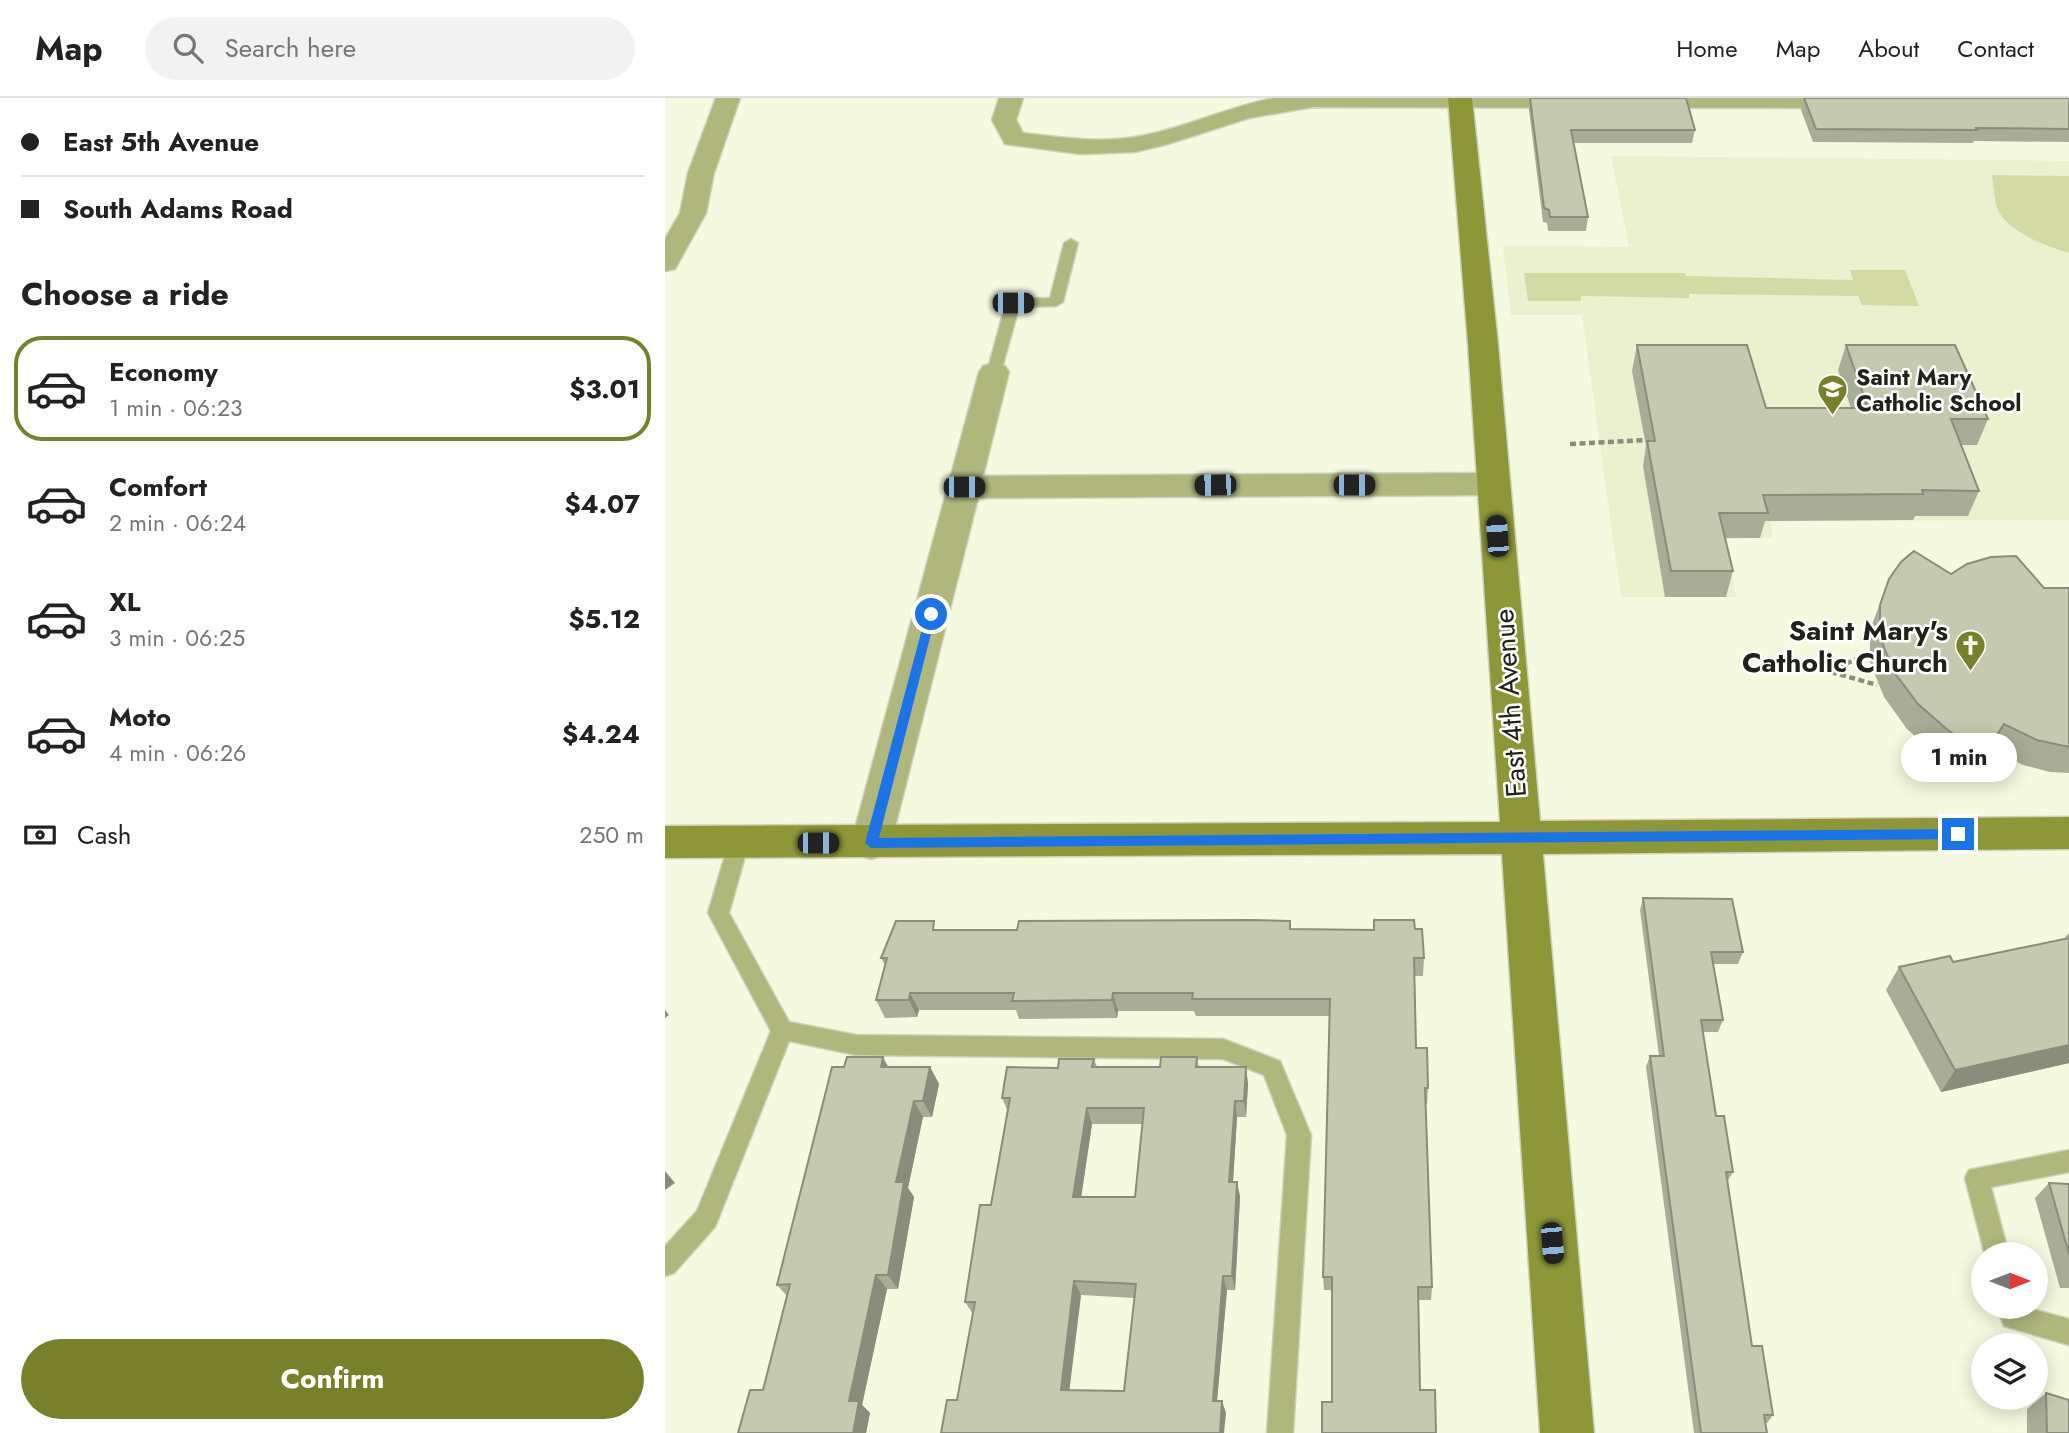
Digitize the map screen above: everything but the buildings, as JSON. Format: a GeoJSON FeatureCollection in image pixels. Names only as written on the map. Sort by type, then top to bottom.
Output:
{"type":"FeatureCollection","features":[{"type":"Feature","properties":{"kind":"street"},"geometry":{"type":"LineString","coordinates":[[665,263],[693,213],[701,173],[728,98]]}},
{"type":"Feature","properties":{"kind":"street"},"geometry":{"type":"LineString","coordinates":[[1011,98],[1004,120],[1014,139],[1080,146],[1122,146],[1174,137],[1217,119],[1259,107],[1313,99],[1875,101]]}},
{"type":"Feature","properties":{"kind":"street","name":"East 4th Avenue"},"geometry":{"type":"LineString","coordinates":[[1460,99],[1494,484],[1519,838],[1567,1433]]}},
{"type":"Feature","properties":{"kind":"street"},"geometry":{"type":"LineString","coordinates":[[665,213],[693,213]]}},
{"type":"Feature","properties":{"kind":"street"},"geometry":{"type":"LineString","coordinates":[[871,843],[994,372]]}},
{"type":"Feature","properties":{"kind":"street"},"geometry":{"type":"LineString","coordinates":[[964,487],[1494,484]]}},
{"type":"Feature","properties":{"kind":"street"},"geometry":{"type":"LineString","coordinates":[[665,842],[871,843],[2069,833]]}},
{"type":"Feature","properties":{"kind":"lane"},"geometry":{"type":"LineString","coordinates":[[994,372],[1013,303],[1056,302],[1071,243]]}},
{"type":"Feature","properties":{"kind":"lane"},"geometry":{"type":"LineString","coordinates":[[739,842],[718,913],[782,1030],[856,1045],[1223,1049],[1272,1068],[1299,1135],[1280,1433]]}},
{"type":"Feature","properties":{"kind":"lane"},"geometry":{"type":"LineString","coordinates":[[665,1264],[706,1219],[782,1030]]}},
{"type":"Feature","properties":{"kind":"lane"},"geometry":{"type":"LineString","coordinates":[[1994,1242],[1977,1178],[2069,1161]]}},
{"type":"Feature","properties":{"kind":"lane"},"geometry":{"type":"LineString","coordinates":[[2024,1320],[2069,1332]]}},
{"type":"Feature","properties":{"kind":"path"},"geometry":{"type":"LineString","coordinates":[[1570,444],[1645,440]]}},
{"type":"Feature","properties":{"kind":"path"},"geometry":{"type":"LineString","coordinates":[[1870,654],[1828,671],[1878,684]]}},
{"type":"Feature","properties":{"kind":"shaded area","name":"Saint Mary Catholic School"},"geometry":{"type":"Polygon","coordinates":[[[1611,156],[2069,161],[2069,520],[1771,521],[1773,538],[1726,539],[1736,597],[1621,597],[1582,315],[1511,315],[1503,246],[1629,247],[1611,156]]]}},
{"type":"Feature","properties":{"kind":"shaded area"},"geometry":{"type":"Polygon","coordinates":[[[1992,175],[2069,176],[2069,253],[2031,239],[2006,221],[1997,206],[1992,175]]]}},
{"type":"Feature","properties":{"kind":"shaded area"},"geometry":{"type":"Polygon","coordinates":[[[1850,270],[1905,270],[1919,306],[1862,305],[1858,296],[1689,294],[1689,298],[1581,296],[1581,301],[1528,301],[1524,273],[1685,273],[1686,276],[1853,280],[1850,270]]]}},
{"type":"Feature","properties":{"kind":"place","name":"Saint Mary Catholic School"},"geometry":{"type":"Point","coordinates":[1833,417]}},
{"type":"Feature","properties":{"kind":"place","name":"Saint Mary's Catholic Church"},"geometry":{"type":"Point","coordinates":[1971,673]}},
{"type":"Feature","properties":{"kind":"route"},"geometry":{"type":"LineString","coordinates":[[931,614],[871,843],[1958,834]]}}]}
